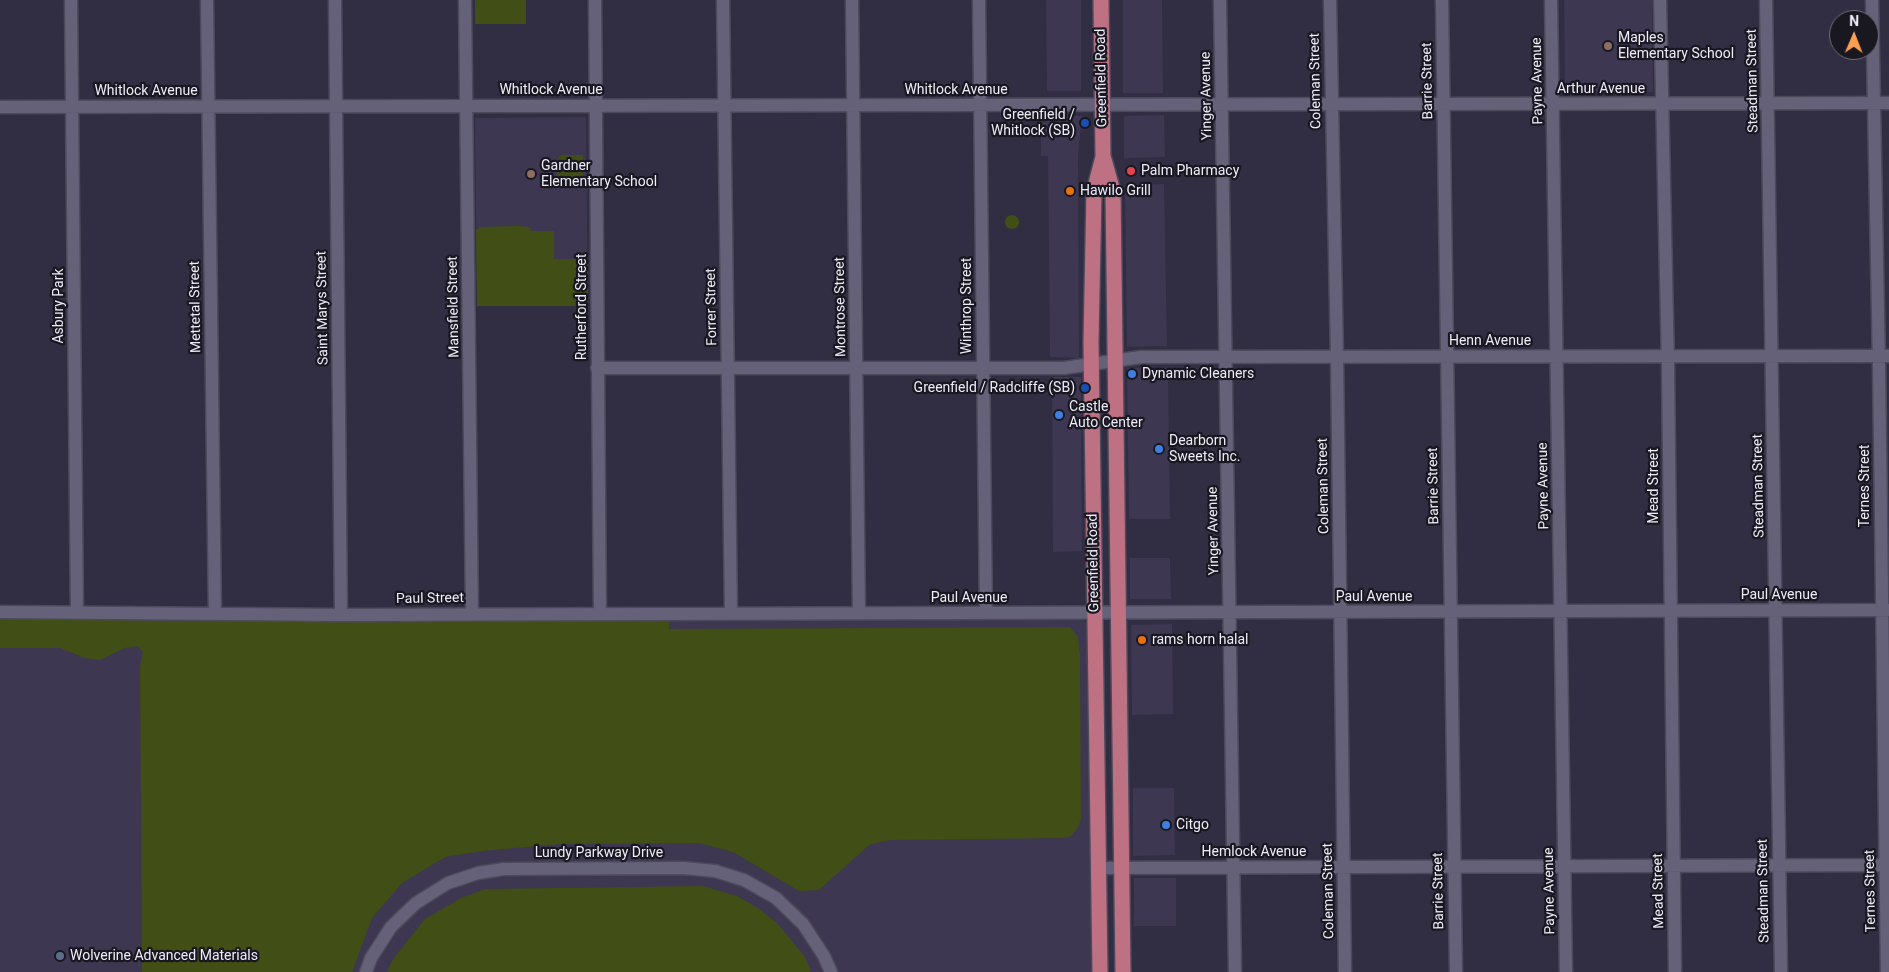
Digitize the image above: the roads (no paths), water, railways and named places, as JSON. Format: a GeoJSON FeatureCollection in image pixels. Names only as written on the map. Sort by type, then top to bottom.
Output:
{"type":"FeatureCollection","features":[{"type":"Feature","properties":{"kind":"main road","name":"Greenfield Road"},"geometry":{"type":"LineString","coordinates":[[1100,972],[1091,365],[1094,191],[1103,156],[1101,0]]}},
{"type":"Feature","properties":{"kind":"main road","name":"Greenfield Road"},"geometry":{"type":"LineString","coordinates":[[1103,156],[1112,191],[1123,972]]}},
{"type":"Feature","properties":{"kind":"main road"},"geometry":{"type":"LineString","coordinates":[[1092,463],[1116,463]]}},
{"type":"Feature","properties":{"kind":"street","name":"Asbury Park"},"geometry":{"type":"LineString","coordinates":[[71,0],[77,612]]}},
{"type":"Feature","properties":{"kind":"street","name":"Mettetal Street"},"geometry":{"type":"LineString","coordinates":[[207,0],[215,614]]}},
{"type":"Feature","properties":{"kind":"street","name":"Saint Marys Street"},"geometry":{"type":"LineString","coordinates":[[335,0],[341,615]]}},
{"type":"Feature","properties":{"kind":"street","name":"Mansfield Street"},"geometry":{"type":"LineString","coordinates":[[465,0],[472,614]]}},
{"type":"Feature","properties":{"kind":"street","name":"Rutherford Street"},"geometry":{"type":"LineString","coordinates":[[594,0],[597,105],[597,368],[600,614]]}},
{"type":"Feature","properties":{"kind":"street","name":"Forrer Street"},"geometry":{"type":"LineString","coordinates":[[723,0],[730,613]]}},
{"type":"Feature","properties":{"kind":"street","name":"Montrose Street"},"geometry":{"type":"LineString","coordinates":[[852,0],[859,613]]}},
{"type":"Feature","properties":{"kind":"street","name":"Winthrop Street"},"geometry":{"type":"LineString","coordinates":[[979,0],[986,612]]}},
{"type":"Feature","properties":{"kind":"street","name":"Yinger Avenue"},"geometry":{"type":"LineString","coordinates":[[1220,0],[1235,972]]}},
{"type":"Feature","properties":{"kind":"street","name":"Coleman Street"},"geometry":{"type":"LineString","coordinates":[[1330,0],[1345,972]]}},
{"type":"Feature","properties":{"kind":"street","name":"Barrie Street"},"geometry":{"type":"LineString","coordinates":[[1442,0],[1456,972]]}},
{"type":"Feature","properties":{"kind":"street","name":"Payne Avenue"},"geometry":{"type":"LineString","coordinates":[[1551,0],[1566,972]]}},
{"type":"Feature","properties":{"kind":"street","name":"Mead Street"},"geometry":{"type":"LineString","coordinates":[[1660,0],[1667,356],[1675,972]]}},
{"type":"Feature","properties":{"kind":"street","name":"Steadman Street"},"geometry":{"type":"LineString","coordinates":[[1766,0],[1781,972]]}},
{"type":"Feature","properties":{"kind":"street","name":"Ternes Street"},"geometry":{"type":"LineString","coordinates":[[1872,0],[1873,103],[1884,356],[1887,972]]}},
{"type":"Feature","properties":{"kind":"street","name":"Arthur Avenue"},"geometry":{"type":"LineString","coordinates":[[1103,105],[1889,103]]}},
{"type":"Feature","properties":{"kind":"street","name":"Whitlock Avenue"},"geometry":{"type":"LineString","coordinates":[[0,107],[1103,105]]}},
{"type":"Feature","properties":{"kind":"street","name":"Henn Avenue"},"geometry":{"type":"LineString","coordinates":[[597,368],[1064,368],[1141,357],[1884,356]]}},
{"type":"Feature","properties":{"kind":"street","name":"Paul Avenue"},"geometry":{"type":"LineString","coordinates":[[859,613],[1885,610]]}},
{"type":"Feature","properties":{"kind":"street","name":"Paul Street"},"geometry":{"type":"LineString","coordinates":[[0,612],[341,615],[859,613]]}},
{"type":"Feature","properties":{"kind":"street","name":"Hemlock Avenue"},"geometry":{"type":"LineString","coordinates":[[1098,868],[1887,866]]}},
{"type":"Feature","properties":{"kind":"street","name":"Lundy Parkway Drive"},"geometry":{"type":"LineString","coordinates":[[366,972],[371,958],[391,927],[416,903],[448,883],[504,869],[540,868],[683,868],[714,871],[744,880],[776,898],[803,924],[824,956],[831,972]]}},
{"type":"Feature","properties":{"kind":"place","name":"Maples Elementary School"},"geometry":{"type":"Point","coordinates":[1608,46]}},
{"type":"Feature","properties":{"kind":"place","name":"Greenfield / Whitlock (SB)"},"geometry":{"type":"Point","coordinates":[1085,123]}},
{"type":"Feature","properties":{"kind":"place","name":"Palm Pharmacy"},"geometry":{"type":"Point","coordinates":[1131,171]}},
{"type":"Feature","properties":{"kind":"place","name":"Gardner Elementary School"},"geometry":{"type":"Point","coordinates":[531,174]}},
{"type":"Feature","properties":{"kind":"place","name":"Hawilo Grill"},"geometry":{"type":"Point","coordinates":[1070,191]}},
{"type":"Feature","properties":{"kind":"place","name":"Dynamic Cleaners"},"geometry":{"type":"Point","coordinates":[1132,374]}},
{"type":"Feature","properties":{"kind":"place","name":"Greenfield / Radcliffe (SB)"},"geometry":{"type":"Point","coordinates":[1085,388]}},
{"type":"Feature","properties":{"kind":"place","name":"Castle Auto Center"},"geometry":{"type":"Point","coordinates":[1059,415]}},
{"type":"Feature","properties":{"kind":"place","name":"Dearborn Sweets Inc."},"geometry":{"type":"Point","coordinates":[1159,449]}},
{"type":"Feature","properties":{"kind":"place","name":"rams horn halal"},"geometry":{"type":"Point","coordinates":[1142,640]}},
{"type":"Feature","properties":{"kind":"place","name":"Citgo"},"geometry":{"type":"Point","coordinates":[1166,825]}},
{"type":"Feature","properties":{"kind":"place","name":"Wolverine Advanced Materials"},"geometry":{"type":"Point","coordinates":[60,956]}}]}
